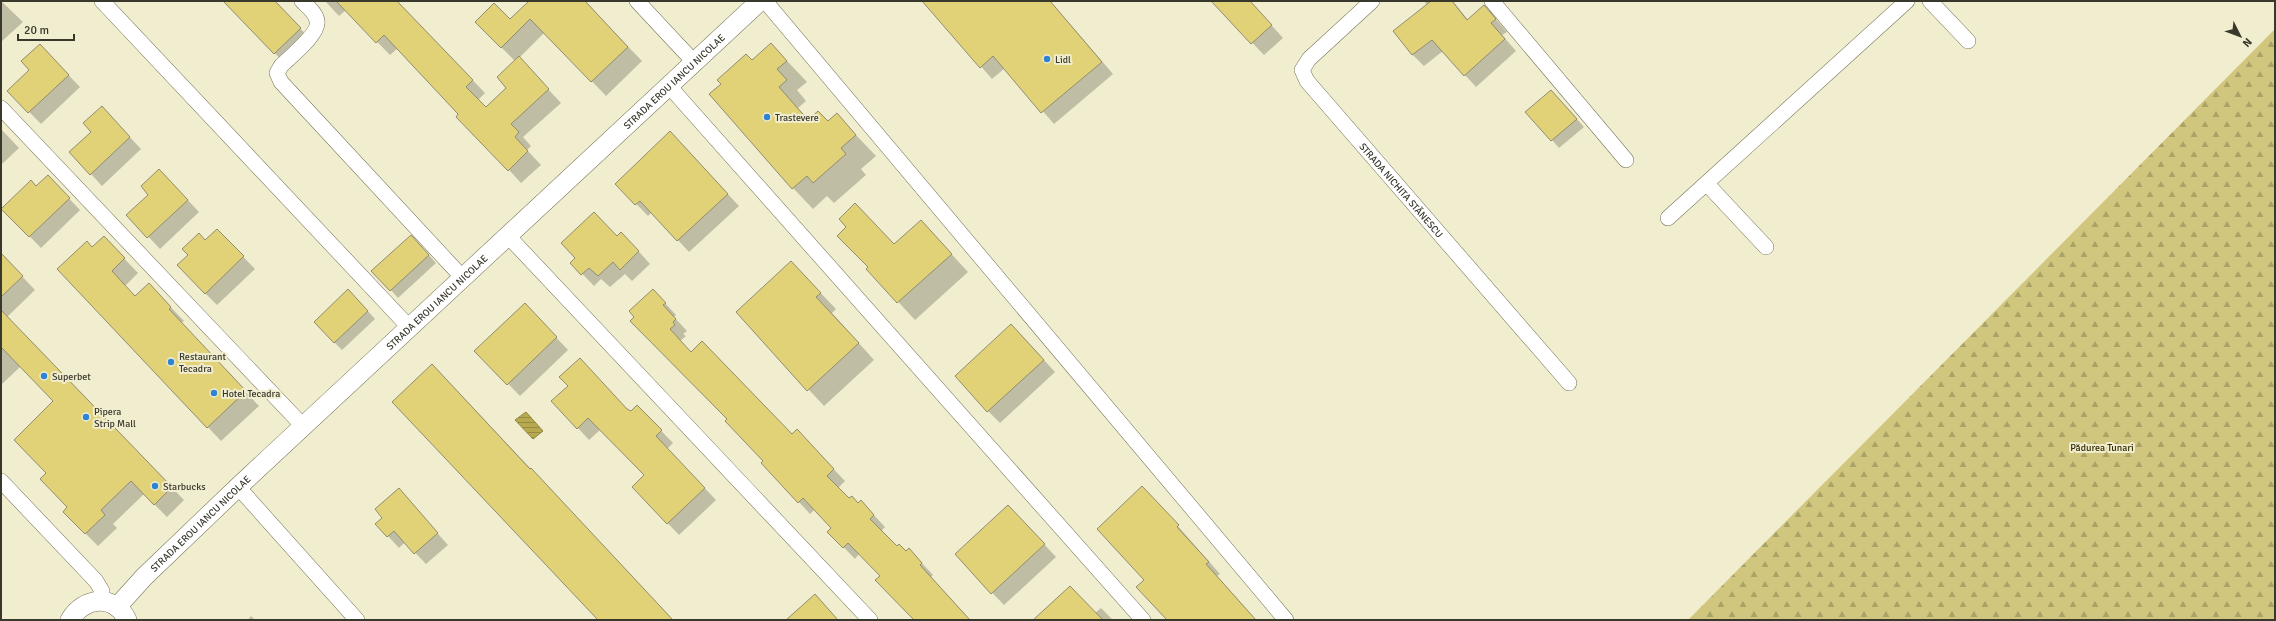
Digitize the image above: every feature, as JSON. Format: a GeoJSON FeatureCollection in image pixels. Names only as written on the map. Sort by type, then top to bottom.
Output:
{"type":"FeatureCollection","features":[{"type":"Feature","properties":{"kind":"street"},"geometry":{"type":"LineString","coordinates":[[102,1],[409,327]]}},
{"type":"Feature","properties":{"kind":"street"},"geometry":{"type":"LineString","coordinates":[[302,1],[314,13],[318,22],[317,30],[281,66],[277,73],[282,82],[462,278]]}},
{"type":"Feature","properties":{"kind":"street"},"geometry":{"type":"LineString","coordinates":[[637,1],[694,62]]}},
{"type":"Feature","properties":{"kind":"street","name":"STRADA EROU IANCU NICOLAE"},"geometry":{"type":"LineString","coordinates":[[115,609],[161,561],[238,487],[760,1]]}},
{"type":"Feature","properties":{"kind":"street"},"geometry":{"type":"LineString","coordinates":[[765,1],[1286,620]]}},
{"type":"Feature","properties":{"kind":"street","name":"STRADA NICHITA STĂNESCU"},"geometry":{"type":"LineString","coordinates":[[1372,1],[1309,59],[1302,70],[1307,82],[1569,383]]}},
{"type":"Feature","properties":{"kind":"street"},"geometry":{"type":"LineString","coordinates":[[1492,1],[1626,160]]}},
{"type":"Feature","properties":{"kind":"street"},"geometry":{"type":"LineString","coordinates":[[1668,218],[1907,1]]}},
{"type":"Feature","properties":{"kind":"street"},"geometry":{"type":"LineString","coordinates":[[1930,1],[1968,41]]}},
{"type":"Feature","properties":{"kind":"street"},"geometry":{"type":"LineString","coordinates":[[669,86],[1143,620]]}},
{"type":"Feature","properties":{"kind":"street"},"geometry":{"type":"LineString","coordinates":[[1,108],[303,426]]}},
{"type":"Feature","properties":{"kind":"street"},"geometry":{"type":"LineString","coordinates":[[1707,184],[1766,247]]}},
{"type":"Feature","properties":{"kind":"street"},"geometry":{"type":"LineString","coordinates":[[508,236],[870,620]]}},
{"type":"Feature","properties":{"kind":"street"},"geometry":{"type":"LineString","coordinates":[[1,481],[96,581],[115,609]]}},
{"type":"Feature","properties":{"kind":"street"},"geometry":{"type":"LineString","coordinates":[[238,487],[357,620]]}},
{"type":"Feature","properties":{"kind":"street"},"geometry":{"type":"LineString","coordinates":[[70,620],[74,612],[82,606],[115,609]]}},
{"type":"Feature","properties":{"kind":"green space","name":"Pădurea Tunari"},"geometry":{"type":"Polygon","coordinates":[[[2275,29],[2275,620],[1688,620],[2275,29]]]}},
{"type":"Feature","properties":{"kind":"shaded area"},"geometry":{"type":"Polygon","coordinates":[[[526,412],[543,431],[533,439],[515,420],[526,412]]]}},
{"type":"Feature","properties":{"kind":"building"},"geometry":{"type":"Polygon","coordinates":[[[223,1],[275,1],[301,28],[274,54],[223,1]]]}},
{"type":"Feature","properties":{"kind":"building"},"geometry":{"type":"Polygon","coordinates":[[[336,1],[397,1],[473,80],[466,87],[486,107],[506,88],[497,77],[519,56],[549,89],[511,124],[519,132],[515,137],[528,151],[508,171],[456,117],[458,114],[384,35],[376,43],[336,1]]]}},
{"type":"Feature","properties":{"kind":"building"},"geometry":{"type":"Polygon","coordinates":[[[529,1],[585,1],[628,47],[591,82],[530,19],[501,48],[475,22],[494,3],[510,19],[529,1]]]}},
{"type":"Feature","properties":{"kind":"building","name":"Lidl"},"geometry":{"type":"Polygon","coordinates":[[[922,1],[1050,1],[1102,62],[1041,113],[993,56],[980,68],[922,1]]]}},
{"type":"Feature","properties":{"kind":"building"},"geometry":{"type":"Polygon","coordinates":[[[1211,1],[1250,1],[1272,25],[1251,44],[1211,1]]]}},
{"type":"Feature","properties":{"kind":"building"},"geometry":{"type":"Polygon","coordinates":[[[1431,1],[1452,1],[1467,20],[1484,5],[1496,19],[1491,23],[1505,39],[1464,76],[1432,40],[1412,55],[1393,31],[1431,1]]]}},
{"type":"Feature","properties":{"kind":"building","name":"Trastevere"},"geometry":{"type":"Polygon","coordinates":[[[771,43],[787,61],[777,69],[787,80],[779,87],[808,120],[818,111],[828,121],[837,113],[856,135],[841,148],[846,154],[813,183],[807,176],[792,189],[709,94],[721,84],[717,80],[746,54],[752,60],[771,43]]]}},
{"type":"Feature","properties":{"kind":"building"},"geometry":{"type":"Polygon","coordinates":[[[40,44],[69,75],[28,113],[7,91],[29,70],[21,61],[40,44]]]}},
{"type":"Feature","properties":{"kind":"building"},"geometry":{"type":"Polygon","coordinates":[[[1551,90],[1577,119],[1551,141],[1525,112],[1551,90]]]}},
{"type":"Feature","properties":{"kind":"building"},"geometry":{"type":"Polygon","coordinates":[[[102,106],[130,137],[90,175],[69,152],[91,132],[83,123],[102,106]]]}},
{"type":"Feature","properties":{"kind":"building"},"geometry":{"type":"Polygon","coordinates":[[[670,131],[728,194],[677,241],[640,201],[635,205],[615,184],[670,131]]]}},
{"type":"Feature","properties":{"kind":"building"},"geometry":{"type":"Polygon","coordinates":[[[159,169],[188,200],[147,238],[126,215],[148,195],[141,186],[159,169]]]}},
{"type":"Feature","properties":{"kind":"building"},"geometry":{"type":"Polygon","coordinates":[[[48,175],[70,198],[29,237],[1,209],[31,180],[36,186],[48,175]]]}},
{"type":"Feature","properties":{"kind":"building"},"geometry":{"type":"Polygon","coordinates":[[[855,203],[894,244],[921,220],[952,254],[897,303],[866,269],[868,267],[837,236],[846,227],[839,219],[855,203]]]}},
{"type":"Feature","properties":{"kind":"building"},"geometry":{"type":"Polygon","coordinates":[[[594,212],[617,236],[621,232],[639,251],[620,270],[613,262],[598,276],[589,268],[581,275],[570,263],[575,258],[561,243],[594,212]]]}},
{"type":"Feature","properties":{"kind":"building"},"geometry":{"type":"Polygon","coordinates":[[[217,229],[244,256],[205,294],[177,265],[188,255],[182,249],[199,233],[205,240],[217,229]]]}},
{"type":"Feature","properties":{"kind":"building"},"geometry":{"type":"Polygon","coordinates":[[[411,235],[429,255],[390,291],[371,271],[411,235]]]}},
{"type":"Feature","properties":{"kind":"building"},"geometry":{"type":"Polygon","coordinates":[[[104,236],[125,258],[112,271],[135,296],[149,283],[171,307],[169,309],[246,391],[207,428],[57,269],[87,241],[92,247],[104,236]]]}},
{"type":"Feature","properties":{"kind":"building"},"geometry":{"type":"Polygon","coordinates":[[[1,253],[23,276],[1,297],[1,253]]]}},
{"type":"Feature","properties":{"kind":"building"},"geometry":{"type":"Polygon","coordinates":[[[791,261],[821,293],[816,297],[859,343],[807,391],[736,312],[791,261]]]}},
{"type":"Feature","properties":{"kind":"building"},"geometry":{"type":"Polygon","coordinates":[[[348,289],[368,311],[334,343],[314,322],[348,289]]]}},
{"type":"Feature","properties":{"kind":"building"},"geometry":{"type":"Polygon","coordinates":[[[653,289],[666,303],[663,305],[676,319],[673,322],[675,325],[670,329],[691,352],[702,341],[792,434],[797,429],[834,469],[827,476],[849,498],[852,496],[858,503],[861,500],[874,515],[870,519],[897,546],[899,544],[906,551],[909,548],[922,563],[920,565],[970,620],[914,620],[875,580],[880,576],[848,543],[843,548],[827,532],[831,528],[803,498],[798,503],[761,463],[763,461],[725,421],[727,419],[630,321],[634,317],[629,311],[653,289]]]}},
{"type":"Feature","properties":{"kind":"building"},"geometry":{"type":"Polygon","coordinates":[[[525,303],[557,337],[507,385],[474,351],[525,303]]]}},
{"type":"Feature","properties":{"kind":"building"},"geometry":{"type":"Polygon","coordinates":[[[1,310],[172,487],[154,505],[131,481],[101,510],[105,515],[85,534],[63,512],[67,507],[40,479],[46,473],[14,440],[53,401],[1,347],[1,310]]]}},
{"type":"Feature","properties":{"kind":"building"},"geometry":{"type":"Polygon","coordinates":[[[1011,324],[1044,360],[987,412],[955,376],[1011,324]]]}},
{"type":"Feature","properties":{"kind":"building"},"geometry":{"type":"Polygon","coordinates":[[[580,358],[627,409],[631,411],[637,405],[662,430],[656,436],[705,488],[667,524],[632,487],[644,475],[588,418],[577,429],[551,401],[568,386],[559,377],[580,358]]]}},
{"type":"Feature","properties":{"kind":"building"},"geometry":{"type":"Polygon","coordinates":[[[432,364],[673,620],[598,620],[392,402],[432,364]]]}},
{"type":"Feature","properties":{"kind":"building"},"geometry":{"type":"Polygon","coordinates":[[[1142,486],[1179,525],[1177,527],[1209,562],[1206,564],[1256,620],[1167,620],[1136,587],[1144,580],[1097,529],[1142,486]]]}},
{"type":"Feature","properties":{"kind":"building"},"geometry":{"type":"Polygon","coordinates":[[[399,488],[438,533],[414,554],[394,531],[387,537],[375,524],[382,518],[375,509],[399,488]]]}},
{"type":"Feature","properties":{"kind":"building"},"geometry":{"type":"Polygon","coordinates":[[[1008,505],[1045,544],[991,594],[955,554],[1008,505]]]}},
{"type":"Feature","properties":{"kind":"building"},"geometry":{"type":"Polygon","coordinates":[[[1070,586],[1103,620],[1033,620],[1070,586]]]}},
{"type":"Feature","properties":{"kind":"building"},"geometry":{"type":"Polygon","coordinates":[[[815,594],[838,620],[786,620],[815,594]]]}},
{"type":"Feature","properties":{"kind":"place","name":"Lidl"},"geometry":{"type":"Point","coordinates":[1047,59]}},
{"type":"Feature","properties":{"kind":"place","name":"Trastevere"},"geometry":{"type":"Point","coordinates":[767,117]}},
{"type":"Feature","properties":{"kind":"place","name":"Restaurant Tecadra"},"geometry":{"type":"Point","coordinates":[171,362]}},
{"type":"Feature","properties":{"kind":"place","name":"Superbet"},"geometry":{"type":"Point","coordinates":[44,376]}},
{"type":"Feature","properties":{"kind":"place","name":"Hotel Tecadra"},"geometry":{"type":"Point","coordinates":[214,393]}},
{"type":"Feature","properties":{"kind":"place","name":"Pipera Strip Mall"},"geometry":{"type":"Point","coordinates":[86,417]}},
{"type":"Feature","properties":{"kind":"place","name":"Starbucks"},"geometry":{"type":"Point","coordinates":[155,486]}}]}
